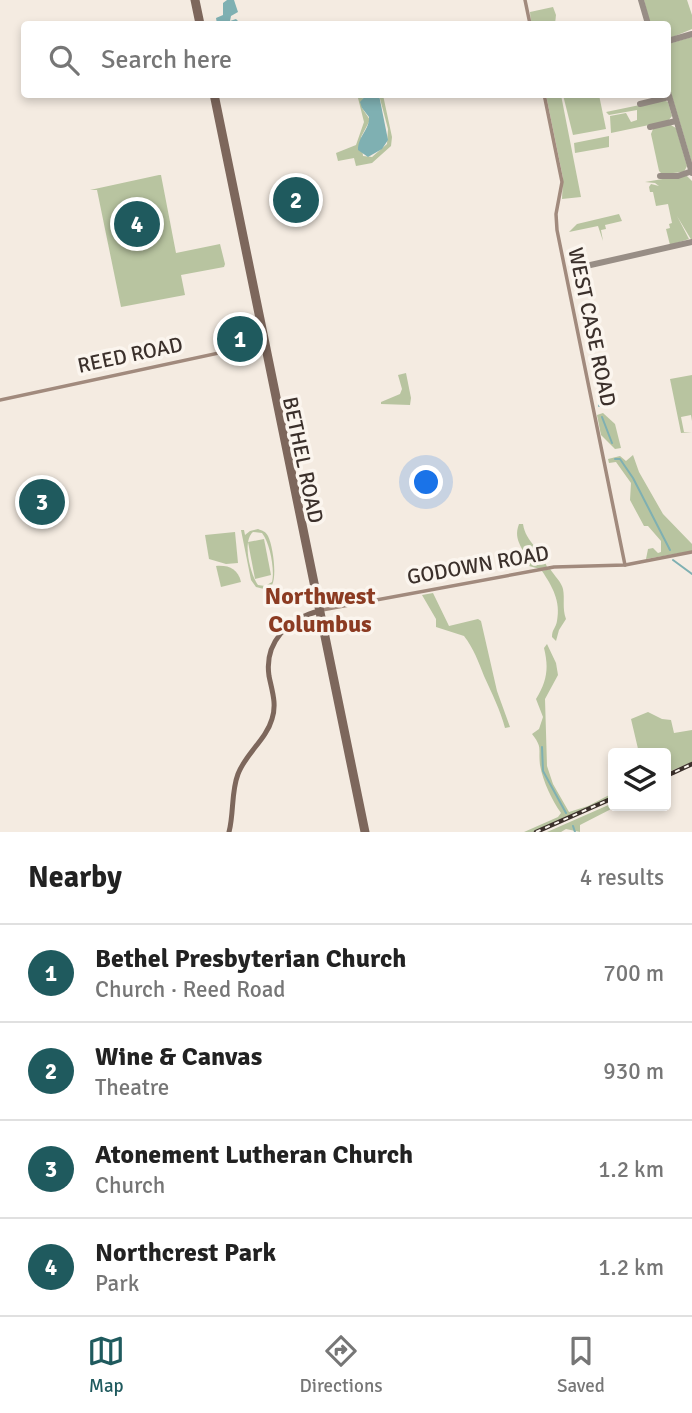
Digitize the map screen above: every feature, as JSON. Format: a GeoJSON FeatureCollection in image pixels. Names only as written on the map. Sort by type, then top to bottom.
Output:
{"type":"FeatureCollection","features":[{"type":"Feature","properties":{"kind":"main road"},"geometry":{"type":"LineString","coordinates":[[195,0],[199,21]]}},
{"type":"Feature","properties":{"kind":"main road"},"geometry":{"type":"LineString","coordinates":[[525,0],[529,21]]}},
{"type":"Feature","properties":{"kind":"main road","name":"BETHEL ROAD"},"geometry":{"type":"LineString","coordinates":[[215,98],[365,832]]}},
{"type":"Feature","properties":{"kind":"main road","name":"WEST CASE ROAD"},"geometry":{"type":"LineString","coordinates":[[545,98],[562,181],[555,214],[556,230],[625,565]]}},
{"type":"Feature","properties":{"kind":"main road","name":"REED ROAD"},"geometry":{"type":"LineString","coordinates":[[0,400],[265,343]]}},
{"type":"Feature","properties":{"kind":"main road","name":"GODOWN ROAD"},"geometry":{"type":"LineString","coordinates":[[229,832],[239,774],[273,718],[274,702],[269,668],[274,645],[289,624],[301,616],[554,567],[625,565],[692,552]]}},
{"type":"Feature","properties":{"kind":"green space"},"geometry":{"type":"Polygon","coordinates":[[[644,0],[687,0],[692,15],[692,29],[671,38],[671,21],[649,21],[644,0]]]}},
{"type":"Feature","properties":{"kind":"green space"},"geometry":{"type":"Polygon","coordinates":[[[553,7],[555,21],[531,21],[530,12],[553,7]]]}},
{"type":"Feature","properties":{"kind":"green space"},"geometry":{"type":"Polygon","coordinates":[[[692,37],[692,163],[671,93],[671,43],[692,37]]]}},
{"type":"Feature","properties":{"kind":"green space"},"geometry":{"type":"Polygon","coordinates":[[[358,98],[363,98],[362,108],[370,120],[361,137],[363,156],[372,157],[387,144],[388,129],[380,98],[384,98],[392,137],[391,146],[372,163],[356,166],[354,158],[338,161],[336,153],[356,145],[364,122],[358,98]]]}},
{"type":"Feature","properties":{"kind":"green space"},"geometry":{"type":"Polygon","coordinates":[[[547,98],[562,98],[581,197],[562,199],[563,178],[547,98]]]}},
{"type":"Feature","properties":{"kind":"green space"},"geometry":{"type":"Polygon","coordinates":[[[564,98],[600,98],[606,129],[573,135],[564,98]]]}},
{"type":"Feature","properties":{"kind":"green space"},"geometry":{"type":"Polygon","coordinates":[[[664,100],[668,102],[672,116],[668,121],[611,133],[610,116],[626,113],[631,122],[637,120],[637,110],[609,115],[606,112],[664,100]]]}},
{"type":"Feature","properties":{"kind":"green space"},"geometry":{"type":"Polygon","coordinates":[[[669,124],[676,128],[687,166],[684,172],[662,174],[651,134],[653,129],[669,124]]]}},
{"type":"Feature","properties":{"kind":"green space"},"geometry":{"type":"Polygon","coordinates":[[[609,136],[609,147],[575,153],[574,143],[609,136]]]}},
{"type":"Feature","properties":{"kind":"green space"},"geometry":{"type":"Polygon","coordinates":[[[161,175],[176,253],[220,244],[225,264],[224,267],[181,275],[185,295],[121,307],[97,190],[90,190],[161,175]]]}},
{"type":"Feature","properties":{"kind":"green space"},"geometry":{"type":"Polygon","coordinates":[[[686,175],[692,181],[692,241],[677,216],[689,239],[670,245],[666,229],[670,228],[669,224],[672,223],[668,204],[656,206],[649,187],[651,184],[659,186],[645,182],[686,175]]]}},
{"type":"Feature","properties":{"kind":"green space"},"geometry":{"type":"Polygon","coordinates":[[[619,214],[622,221],[605,225],[606,229],[601,230],[603,241],[598,226],[569,232],[577,224],[619,214]]]}},
{"type":"Feature","properties":{"kind":"green space"},"geometry":{"type":"Polygon","coordinates":[[[406,373],[410,405],[381,404],[400,394],[402,389],[398,375],[406,373]]]}},
{"type":"Feature","properties":{"kind":"green space"},"geometry":{"type":"Polygon","coordinates":[[[692,375],[692,421],[691,415],[681,417],[684,432],[692,432],[681,433],[670,379],[692,375]]]}},
{"type":"Feature","properties":{"kind":"green space"},"geometry":{"type":"Polygon","coordinates":[[[603,413],[615,424],[621,448],[615,449],[601,435],[597,415],[603,413]]]}},
{"type":"Feature","properties":{"kind":"green space"},"geometry":{"type":"Polygon","coordinates":[[[633,455],[639,472],[663,514],[692,544],[692,551],[646,559],[648,549],[661,552],[661,541],[648,526],[644,526],[630,500],[631,483],[616,462],[609,463],[608,459],[620,456],[626,461],[633,455]]]}},
{"type":"Feature","properties":{"kind":"green space"},"geometry":{"type":"Polygon","coordinates":[[[519,524],[523,524],[527,536],[547,567],[540,569],[529,566],[518,541],[519,524]]]}},
{"type":"Feature","properties":{"kind":"green space"},"geometry":{"type":"Polygon","coordinates":[[[258,529],[265,532],[271,547],[274,568],[273,581],[272,585],[264,589],[256,587],[251,580],[241,530],[244,530],[245,535],[258,529]],[[253,532],[248,550],[255,580],[258,585],[265,586],[272,582],[273,571],[262,533],[253,532]]]}},
{"type":"Feature","properties":{"kind":"green space"},"geometry":{"type":"Polygon","coordinates":[[[235,532],[238,563],[226,564],[209,559],[205,535],[235,532]]]}},
{"type":"Feature","properties":{"kind":"green space"},"geometry":{"type":"Polygon","coordinates":[[[264,539],[271,575],[255,579],[248,542],[264,539]]]}},
{"type":"Feature","properties":{"kind":"green space"},"geometry":{"type":"Polygon","coordinates":[[[216,566],[232,569],[241,582],[221,587],[216,566]]]}},
{"type":"Feature","properties":{"kind":"green space"},"geometry":{"type":"Polygon","coordinates":[[[550,569],[564,593],[566,619],[556,641],[552,637],[558,614],[557,600],[542,571],[550,569]]]}},
{"type":"Feature","properties":{"kind":"green space"},"geometry":{"type":"Polygon","coordinates":[[[433,593],[449,626],[478,619],[481,621],[497,691],[510,727],[505,728],[476,655],[464,636],[436,627],[436,619],[422,595],[433,593]]]}},
{"type":"Feature","properties":{"kind":"green space"},"geometry":{"type":"Polygon","coordinates":[[[547,644],[556,663],[558,675],[545,699],[547,766],[553,784],[569,812],[608,796],[608,799],[533,832],[524,832],[558,817],[561,813],[546,784],[540,765],[539,745],[532,734],[539,729],[543,717],[536,699],[546,674],[544,648],[547,644]]]}},
{"type":"Feature","properties":{"kind":"green space"},"geometry":{"type":"Polygon","coordinates":[[[648,712],[671,720],[674,733],[692,730],[692,762],[671,771],[671,748],[638,748],[631,719],[648,712]]]}},
{"type":"Feature","properties":{"kind":"green space"},"geometry":{"type":"Polygon","coordinates":[[[608,805],[608,811],[580,825],[580,832],[566,829],[561,832],[547,832],[608,805]]]}},
{"type":"Feature","properties":{"kind":"water"},"geometry":{"type":"Polygon","coordinates":[[[234,0],[238,12],[231,16],[230,21],[216,21],[216,18],[223,15],[223,3],[234,0]]]}},
{"type":"Feature","properties":{"kind":"water"},"geometry":{"type":"Polygon","coordinates":[[[364,98],[380,98],[388,140],[382,149],[368,157],[358,150],[369,121],[360,102],[364,98]]]}},
{"type":"Feature","properties":{"kind":"waterway"},"geometry":{"type":"LineString","coordinates":[[602,391],[608,388]]}},
{"type":"Feature","properties":{"kind":"waterway"},"geometry":{"type":"LineString","coordinates":[[599,397],[599,406]]}},
{"type":"Feature","properties":{"kind":"waterway"},"geometry":{"type":"LineString","coordinates":[[602,417],[612,443]]}},
{"type":"Feature","properties":{"kind":"waterway"},"geometry":{"type":"LineString","coordinates":[[615,459],[620,459],[633,478],[670,550]]}},
{"type":"Feature","properties":{"kind":"waterway"},"geometry":{"type":"LineString","coordinates":[[673,560],[692,574]]}},
{"type":"Feature","properties":{"kind":"waterway"},"geometry":{"type":"LineString","coordinates":[[542,747],[543,771],[566,813]]}},
{"type":"Feature","properties":{"kind":"waterway"},"geometry":{"type":"LineString","coordinates":[[573,826],[575,832]]}},
{"type":"Feature","properties":{"kind":"taxiway"},"geometry":{"type":"LineString","coordinates":[[641,0],[647,21]]}},
{"type":"Feature","properties":{"kind":"taxiway"},"geometry":{"type":"LineString","coordinates":[[671,40],[692,34]]}},
{"type":"Feature","properties":{"kind":"taxiway"},"geometry":{"type":"LineString","coordinates":[[640,104],[665,98]]}},
{"type":"Feature","properties":{"kind":"taxiway"},"geometry":{"type":"LineString","coordinates":[[670,98],[692,173]]}},
{"type":"Feature","properties":{"kind":"taxiway"},"geometry":{"type":"LineString","coordinates":[[650,127],[676,121]]}},
{"type":"Feature","properties":{"kind":"taxiway"},"geometry":{"type":"LineString","coordinates":[[660,176],[678,176],[692,171]]}},
{"type":"Feature","properties":{"kind":"taxiway"},"geometry":{"type":"LineString","coordinates":[[586,266],[692,242]]}},
{"type":"Feature","properties":{"kind":"railway"},"geometry":{"type":"LineString","coordinates":[[671,774],[692,764]]}},
{"type":"Feature","properties":{"kind":"railway"},"geometry":{"type":"LineString","coordinates":[[536,832],[608,800]]}},
{"type":"Feature","properties":{"kind":"place","name":"Wine & Canvas"},"geometry":{"type":"Point","coordinates":[296,200]}},
{"type":"Feature","properties":{"kind":"place","name":"Northcrest Park"},"geometry":{"type":"Point","coordinates":[137,224]}},
{"type":"Feature","properties":{"kind":"place","name":"Bethel Presbyterian Church"},"geometry":{"type":"Point","coordinates":[240,339]}},
{"type":"Feature","properties":{"kind":"place","name":"Atonement Lutheran Church"},"geometry":{"type":"Point","coordinates":[42,502]}},
{"type":"Feature","properties":{"kind":"district","name":"Northwest Columbus"},"geometry":{"type":"Point","coordinates":[320,610]}}]}
